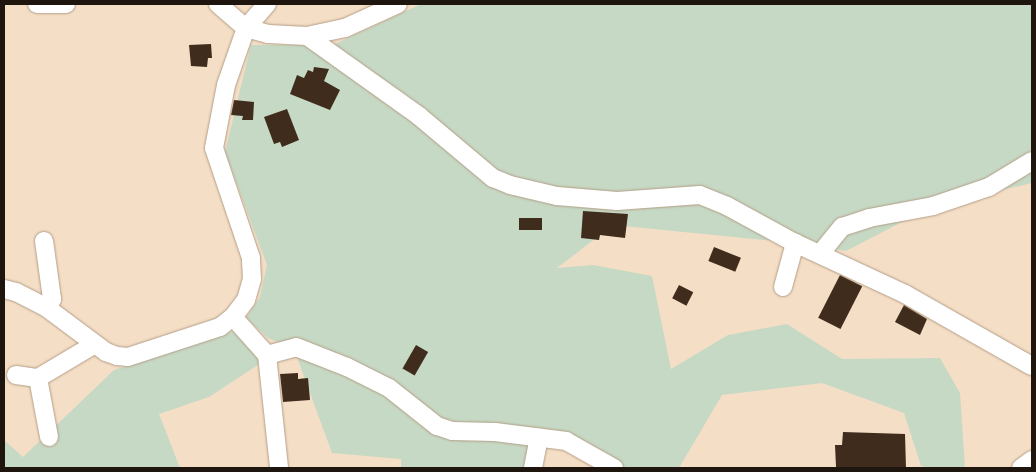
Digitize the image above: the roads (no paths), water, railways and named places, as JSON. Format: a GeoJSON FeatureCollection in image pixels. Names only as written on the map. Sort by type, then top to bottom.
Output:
{"type":"FeatureCollection","features":[{"type":"Feature","properties":{"kind":"street"},"geometry":{"type":"LineString","coordinates":[[37,4],[66,4]]}},
{"type":"Feature","properties":{"kind":"street"},"geometry":{"type":"LineString","coordinates":[[218,4],[246,28],[268,34],[307,36],[345,28],[398,4]]}},
{"type":"Feature","properties":{"kind":"street"},"geometry":{"type":"LineString","coordinates":[[4,289],[16,292],[47,308],[106,352],[117,356],[128,357],[220,326],[233,317],[246,300],[252,279],[251,258],[214,148],[226,86],[246,28],[267,4]]}},
{"type":"Feature","properties":{"kind":"street"},"geometry":{"type":"LineString","coordinates":[[307,36],[419,116],[493,178],[557,196],[616,201],[700,195],[727,206],[795,243],[905,294],[1032,366]]}},
{"type":"Feature","properties":{"kind":"street"},"geometry":{"type":"LineString","coordinates":[[820,254],[842,227],[869,218],[932,206],[989,187],[1032,161]]}},
{"type":"Feature","properties":{"kind":"street"},"geometry":{"type":"LineString","coordinates":[[44,241],[52,299],[47,308]]}},
{"type":"Feature","properties":{"kind":"street"},"geometry":{"type":"LineString","coordinates":[[783,287],[795,243]]}},
{"type":"Feature","properties":{"kind":"street"},"geometry":{"type":"LineString","coordinates":[[233,317],[267,355],[279,468]]}},
{"type":"Feature","properties":{"kind":"street"},"geometry":{"type":"LineString","coordinates":[[16,375],[38,378],[95,344]]}},
{"type":"Feature","properties":{"kind":"street"},"geometry":{"type":"LineString","coordinates":[[267,355],[296,347],[347,367],[390,388],[426,418],[452,432],[494,432],[566,441],[614,468]]}},
{"type":"Feature","properties":{"kind":"street"},"geometry":{"type":"LineString","coordinates":[[38,378],[49,437]]}},
{"type":"Feature","properties":{"kind":"street"},"geometry":{"type":"LineString","coordinates":[[533,468],[539,438]]}},
{"type":"Feature","properties":{"kind":"street"},"geometry":{"type":"LineString","coordinates":[[1021,468],[1032,460]]}}]}
